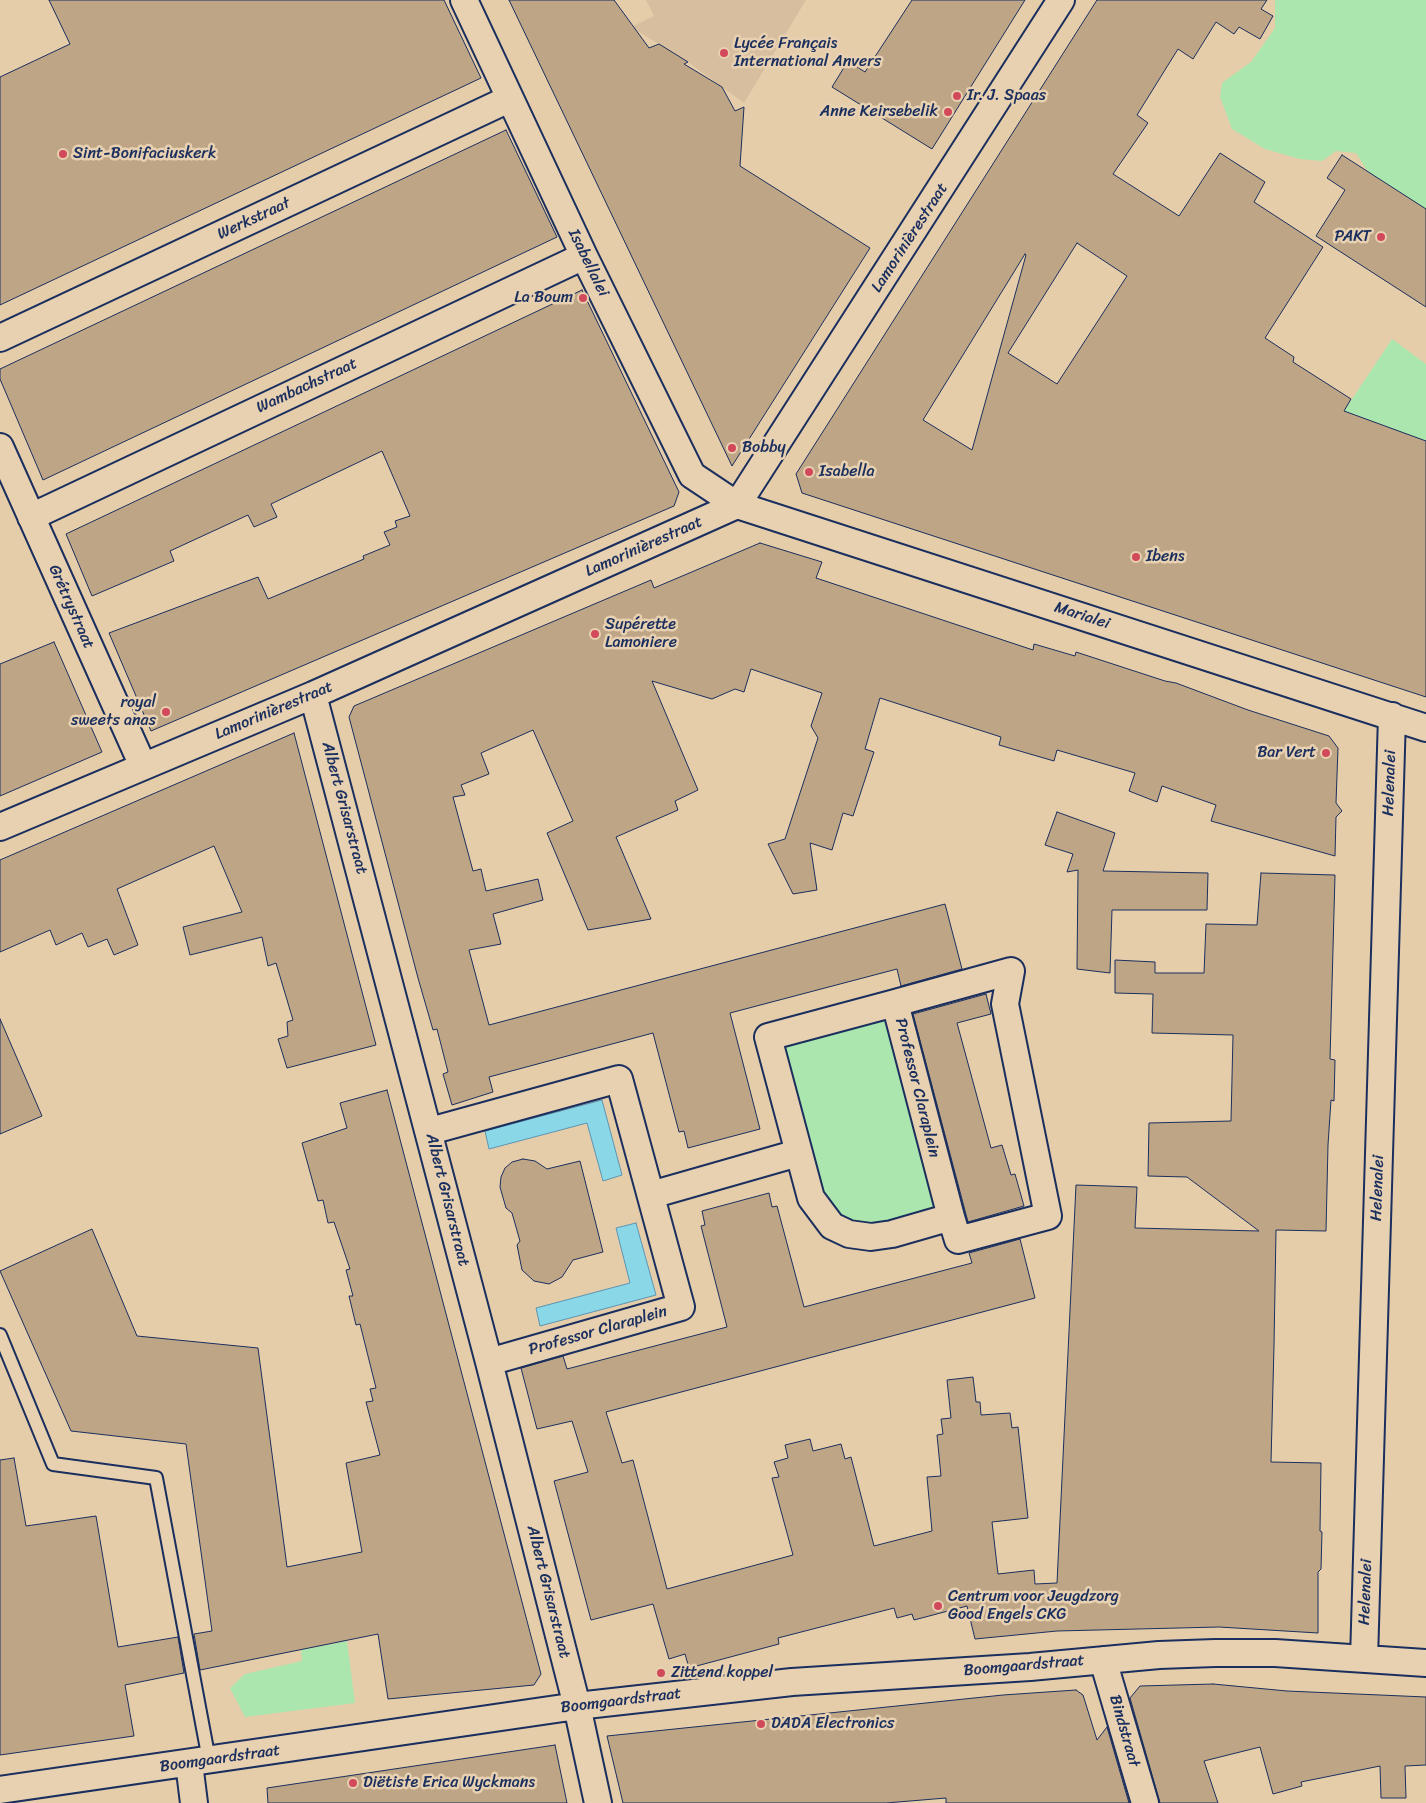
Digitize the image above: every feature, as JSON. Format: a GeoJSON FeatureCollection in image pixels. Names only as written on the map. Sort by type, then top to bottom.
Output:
{"type":"FeatureCollection","features":[{"type":"Feature","properties":{"kind":"street","name":"Isabellalei"},"geometry":{"type":"LineString","coordinates":[[464,0],[508,99],[692,475],[737,505]]}},
{"type":"Feature","properties":{"kind":"street","name":"Lamorinièrestraat"},"geometry":{"type":"LineString","coordinates":[[0,827],[313,695],[737,505],[1061,0]]}},
{"type":"Feature","properties":{"kind":"street","name":"Werkstraat"},"geometry":{"type":"LineString","coordinates":[[0,338],[508,99]]}},
{"type":"Feature","properties":{"kind":"street","name":"Wambachstraat"},"geometry":{"type":"LineString","coordinates":[[30,516],[584,256]]}},
{"type":"Feature","properties":{"kind":"street","name":"Grétrystraat"},"geometry":{"type":"LineString","coordinates":[[0,447],[143,766]]}},
{"type":"Feature","properties":{"kind":"street","name":"Marialei"},"geometry":{"type":"LineString","coordinates":[[737,505],[1426,728]]}},
{"type":"Feature","properties":{"kind":"street","name":"Albert Grisarstraat"},"geometry":{"type":"LineString","coordinates":[[313,695],[430,1131],[577,1706],[598,1803]]}},
{"type":"Feature","properties":{"kind":"street","name":"Helenalei"},"geometry":{"type":"LineString","coordinates":[[1364,1659],[1392,716]]}},
{"type":"Feature","properties":{"kind":"street"},"geometry":{"type":"LineString","coordinates":[[895,1003],[1012,971],[1004,1004],[1048,1216],[958,1240],[951,1218]]}},
{"type":"Feature","properties":{"kind":"street","name":"Professor Claraplein"},"geometry":{"type":"LineString","coordinates":[[895,1003],[951,1218],[892,1234],[871,1237],[849,1234],[832,1226],[811,1198],[798,1152],[768,1037],[895,1003]]}},
{"type":"Feature","properties":{"kind":"street","name":"Professor Claraplein"},"geometry":{"type":"LineString","coordinates":[[430,1131],[620,1079],[681,1307],[489,1362]]}},
{"type":"Feature","properties":{"kind":"street"},"geometry":{"type":"LineString","coordinates":[[651,1195],[798,1152]]}},
{"type":"Feature","properties":{"kind":"street","name":"Boomgaardstraat"},"geometry":{"type":"LineString","coordinates":[[0,1790],[577,1706],[792,1682],[1215,1653],[1275,1653],[1426,1663]]}},
{"type":"Feature","properties":{"kind":"street","name":"Bindstraat"},"geometry":{"type":"LineString","coordinates":[[1103,1660],[1145,1803]]}},
{"type":"Feature","properties":{"kind":"street"},"geometry":{"type":"LineString","coordinates":[[194,1803],[199,1762]]}},
{"type":"Feature","properties":{"kind":"lane"},"geometry":{"type":"LineString","coordinates":[[0,1335],[54,1464],[156,1478],[199,1762]]}},
{"type":"Feature","properties":{"kind":"shaded area","name":"Lycée Français International Anvers"},"geometry":{"type":"Polygon","coordinates":[[[646,0],[806,0],[744,103],[688,62],[631,27],[654,16],[646,0]]]}},
{"type":"Feature","properties":{"kind":"green space"},"geometry":{"type":"Polygon","coordinates":[[[1275,0],[1426,0],[1426,217],[1379,189],[1356,153],[1336,151],[1322,161],[1300,159],[1265,149],[1232,129],[1220,97],[1222,83],[1251,62],[1275,28],[1275,0]]]}},
{"type":"Feature","properties":{"kind":"green space"},"geometry":{"type":"Polygon","coordinates":[[[1392,339],[1426,364],[1426,450],[1383,425],[1344,411],[1392,339]]]}},
{"type":"Feature","properties":{"kind":"green space"},"geometry":{"type":"Polygon","coordinates":[[[887,1013],[944,1208],[884,1227],[844,1220],[821,1198],[777,1043],[887,1013]]]}},
{"type":"Feature","properties":{"kind":"green space"},"geometry":{"type":"Polygon","coordinates":[[[347,1641],[355,1703],[245,1717],[230,1688],[245,1674],[302,1661],[301,1650],[347,1641]]]}},
{"type":"Feature","properties":{"kind":"water"},"geometry":{"type":"Polygon","coordinates":[[[602,1100],[622,1175],[603,1181],[587,1123],[489,1149],[485,1131],[602,1100]]]}},
{"type":"Feature","properties":{"kind":"water"},"geometry":{"type":"Polygon","coordinates":[[[636,1223],[656,1295],[540,1326],[536,1308],[630,1283],[616,1228],[636,1223]]]}},
{"type":"Feature","properties":{"kind":"building"},"geometry":{"type":"Polygon","coordinates":[[[49,0],[444,0],[481,78],[0,305],[0,77],[70,44],[49,0]]]}},
{"type":"Feature","properties":{"kind":"building"},"geometry":{"type":"Polygon","coordinates":[[[509,0],[614,0],[649,48],[659,44],[688,62],[684,64],[722,87],[735,111],[744,107],[740,166],[870,248],[732,466],[509,0]]]}},
{"type":"Feature","properties":{"kind":"building"},"geometry":{"type":"Polygon","coordinates":[[[912,0],[1025,0],[932,149],[832,87],[848,61],[865,72],[912,0]]]}},
{"type":"Feature","properties":{"kind":"building"},"geometry":{"type":"Polygon","coordinates":[[[1097,0],[1267,0],[1261,9],[1273,16],[1260,39],[1239,27],[1234,34],[1216,22],[1193,59],[1178,49],[1137,115],[1148,123],[1113,174],[1179,216],[1220,153],[1265,182],[1254,202],[1323,247],[1265,338],[1294,357],[1293,362],[1351,399],[1344,411],[1426,441],[1426,697],[802,493],[796,474],[1097,0]],[[1077,243],[1008,353],[1057,384],[1127,276],[1077,243]],[[1026,255],[923,420],[972,450],[1026,255]]]}},
{"type":"Feature","properties":{"kind":"building"},"geometry":{"type":"Polygon","coordinates":[[[506,130],[557,237],[43,480],[0,379],[0,369],[506,130]]]}},
{"type":"Feature","properties":{"kind":"building","name":"PAKT"},"geometry":{"type":"Polygon","coordinates":[[[1342,155],[1426,209],[1426,307],[1316,236],[1345,190],[1327,178],[1342,155]]]}},
{"type":"Feature","properties":{"kind":"building"},"geometry":{"type":"Polygon","coordinates":[[[582,290],[679,492],[674,506],[151,731],[109,633],[258,577],[268,599],[364,559],[363,556],[390,545],[384,532],[397,527],[395,521],[410,516],[382,451],[271,504],[277,517],[254,527],[248,515],[170,551],[174,561],[92,596],[66,534],[582,290]]]}},
{"type":"Feature","properties":{"kind":"building"},"geometry":{"type":"Polygon","coordinates":[[[760,543],[822,562],[816,578],[1033,650],[1034,644],[1075,656],[1076,652],[1176,683],[1248,710],[1329,736],[1338,748],[1336,803],[1342,811],[1336,817],[1335,856],[1211,821],[1216,805],[1162,786],[1157,802],[1129,791],[1135,773],[1057,750],[1054,761],[999,745],[1001,737],[880,698],[865,749],[874,752],[853,816],[843,813],[832,850],[810,843],[817,890],[793,894],[768,844],[785,839],[818,738],[811,726],[822,693],[751,669],[744,692],[735,689],[712,699],[652,681],[698,790],[675,801],[678,810],[616,837],[651,919],[588,930],[547,833],[573,821],[533,730],[481,753],[489,774],[461,785],[465,795],[453,797],[473,871],[481,869],[486,891],[538,879],[543,900],[493,914],[501,944],[469,950],[489,1025],[945,904],[962,969],[901,986],[897,969],[730,1013],[760,1129],[688,1148],[684,1131],[679,1132],[653,1033],[489,1077],[493,1092],[452,1105],[443,1074],[448,1072],[437,1029],[433,1030],[418,978],[349,717],[354,706],[651,580],[654,588],[760,543]]]}},
{"type":"Feature","properties":{"kind":"building"},"geometry":{"type":"Polygon","coordinates":[[[54,642],[102,752],[0,796],[0,664],[54,642]]]}},
{"type":"Feature","properties":{"kind":"building"},"geometry":{"type":"Polygon","coordinates":[[[294,733],[376,1045],[287,1068],[278,1039],[288,1036],[287,1022],[293,1020],[276,963],[268,966],[262,937],[190,955],[183,927],[242,912],[214,846],[117,889],[138,945],[114,955],[107,939],[88,947],[82,933],[56,945],[50,930],[0,952],[0,860],[294,733]]]}},
{"type":"Feature","properties":{"kind":"building"},"geometry":{"type":"Polygon","coordinates":[[[1057,812],[1115,833],[1103,871],[1208,873],[1207,910],[1112,910],[1110,973],[1077,969],[1078,870],[1067,872],[1073,854],[1045,845],[1057,812]]]}},
{"type":"Feature","properties":{"kind":"building"},"geometry":{"type":"Polygon","coordinates":[[[1261,873],[1335,875],[1330,1059],[1335,1060],[1334,1101],[1331,1100],[1328,1145],[1326,1231],[1276,1230],[1271,1462],[1321,1463],[1320,1531],[1322,1532],[1321,1569],[1318,1572],[1318,1633],[1219,1627],[1057,1631],[975,1639],[967,1606],[914,1620],[912,1614],[897,1618],[894,1608],[778,1638],[779,1644],[689,1668],[685,1654],[669,1659],[653,1604],[591,1620],[554,1481],[588,1472],[572,1421],[537,1429],[521,1368],[563,1356],[567,1369],[727,1327],[701,1226],[705,1225],[702,1211],[769,1193],[772,1207],[777,1206],[804,1307],[972,1263],[969,1253],[1020,1239],[1035,1298],[606,1412],[622,1463],[633,1460],[667,1589],[793,1555],[772,1478],[779,1477],[774,1462],[788,1458],[785,1445],[810,1439],[813,1451],[841,1444],[845,1459],[851,1457],[874,1546],[932,1531],[927,1477],[941,1476],[937,1435],[943,1434],[941,1419],[951,1418],[947,1380],[973,1377],[976,1402],[980,1402],[981,1415],[1010,1413],[1012,1428],[1018,1427],[1028,1518],[992,1522],[998,1574],[1034,1570],[1035,1584],[1057,1583],[1076,1185],[1137,1187],[1135,1228],[1259,1231],[1187,1177],[1148,1176],[1149,1123],[1231,1121],[1233,1035],[1152,1033],[1153,994],[1115,993],[1115,960],[1155,962],[1155,973],[1204,973],[1206,924],[1257,925],[1261,873]]]}},
{"type":"Feature","properties":{"kind":"building"},"geometry":{"type":"Polygon","coordinates":[[[986,994],[991,1014],[957,1023],[991,1148],[1002,1145],[1011,1175],[1015,1174],[1024,1206],[968,1222],[913,1014],[986,994]]]}},
{"type":"Feature","properties":{"kind":"building"},"geometry":{"type":"Polygon","coordinates":[[[0,1019],[42,1116],[0,1134],[0,1019]]]}},
{"type":"Feature","properties":{"kind":"building"},"geometry":{"type":"Polygon","coordinates":[[[387,1090],[541,1674],[534,1685],[388,1699],[378,1634],[200,1670],[194,1634],[212,1631],[186,1444],[71,1431],[0,1271],[92,1229],[137,1336],[258,1348],[287,1567],[362,1552],[346,1463],[380,1455],[366,1402],[373,1401],[370,1389],[376,1388],[360,1324],[356,1325],[349,1296],[353,1296],[346,1270],[350,1269],[334,1222],[328,1223],[323,1200],[318,1201],[302,1143],[347,1128],[340,1103],[387,1090]]]}},
{"type":"Feature","properties":{"kind":"building"},"geometry":{"type":"Polygon","coordinates":[[[523,1159],[535,1161],[547,1169],[580,1161],[603,1252],[573,1260],[562,1277],[549,1284],[534,1281],[522,1270],[517,1245],[520,1241],[512,1213],[506,1208],[500,1187],[501,1177],[505,1168],[512,1162],[523,1159]]]}},
{"type":"Feature","properties":{"kind":"building"},"geometry":{"type":"Polygon","coordinates":[[[14,1458],[26,1526],[96,1516],[118,1647],[178,1637],[184,1673],[125,1685],[134,1736],[0,1755],[0,1460],[14,1458]]]}},
{"type":"Feature","properties":{"kind":"building"},"geometry":{"type":"Polygon","coordinates":[[[1213,1684],[1287,1691],[1426,1697],[1426,1765],[1405,1766],[1406,1798],[1381,1798],[1380,1766],[1301,1782],[1302,1786],[1273,1794],[1260,1747],[1204,1761],[1218,1803],[1160,1803],[1130,1698],[1140,1686],[1213,1684]]]}},
{"type":"Feature","properties":{"kind":"building"},"geometry":{"type":"Polygon","coordinates":[[[1076,1690],[1083,1695],[1097,1740],[1107,1727],[1129,1803],[946,1803],[946,1798],[886,1803],[623,1803],[607,1736],[1003,1695],[1076,1690]]]}},
{"type":"Feature","properties":{"kind":"building"},"geometry":{"type":"Polygon","coordinates":[[[555,1745],[567,1803],[268,1803],[267,1788],[555,1745]]]}},
{"type":"Feature","properties":{"kind":"place","name":"Lycée Français International Anvers"},"geometry":{"type":"Point","coordinates":[724,53]}},
{"type":"Feature","properties":{"kind":"place","name":"Ir. J. Spaas"},"geometry":{"type":"Point","coordinates":[957,96]}},
{"type":"Feature","properties":{"kind":"place","name":"Anne Keirsebelik"},"geometry":{"type":"Point","coordinates":[948,112]}},
{"type":"Feature","properties":{"kind":"place","name":"Sint-Bonifaciuskerk"},"geometry":{"type":"Point","coordinates":[63,154]}},
{"type":"Feature","properties":{"kind":"place","name":"PAKT"},"geometry":{"type":"Point","coordinates":[1381,237]}},
{"type":"Feature","properties":{"kind":"place","name":"La Boum"},"geometry":{"type":"Point","coordinates":[583,298]}},
{"type":"Feature","properties":{"kind":"place","name":"Bobby"},"geometry":{"type":"Point","coordinates":[732,448]}},
{"type":"Feature","properties":{"kind":"place","name":"Isabella"},"geometry":{"type":"Point","coordinates":[809,472]}},
{"type":"Feature","properties":{"kind":"place","name":"Ibens"},"geometry":{"type":"Point","coordinates":[1136,557]}},
{"type":"Feature","properties":{"kind":"place","name":"Supérette Lamoniere"},"geometry":{"type":"Point","coordinates":[595,634]}},
{"type":"Feature","properties":{"kind":"place","name":"royal sweets anas"},"geometry":{"type":"Point","coordinates":[166,712]}},
{"type":"Feature","properties":{"kind":"place","name":"Bar Vert"},"geometry":{"type":"Point","coordinates":[1326,753]}},
{"type":"Feature","properties":{"kind":"place","name":"Centrum voor Jeugdzorg Good Engels CKG"},"geometry":{"type":"Point","coordinates":[938,1606]}},
{"type":"Feature","properties":{"kind":"place","name":"Zittend koppel"},"geometry":{"type":"Point","coordinates":[661,1673]}},
{"type":"Feature","properties":{"kind":"place","name":"DADA Electronics"},"geometry":{"type":"Point","coordinates":[761,1724]}},
{"type":"Feature","properties":{"kind":"place","name":"Diëtiste Erica Wyckmans"},"geometry":{"type":"Point","coordinates":[353,1783]}}]}
